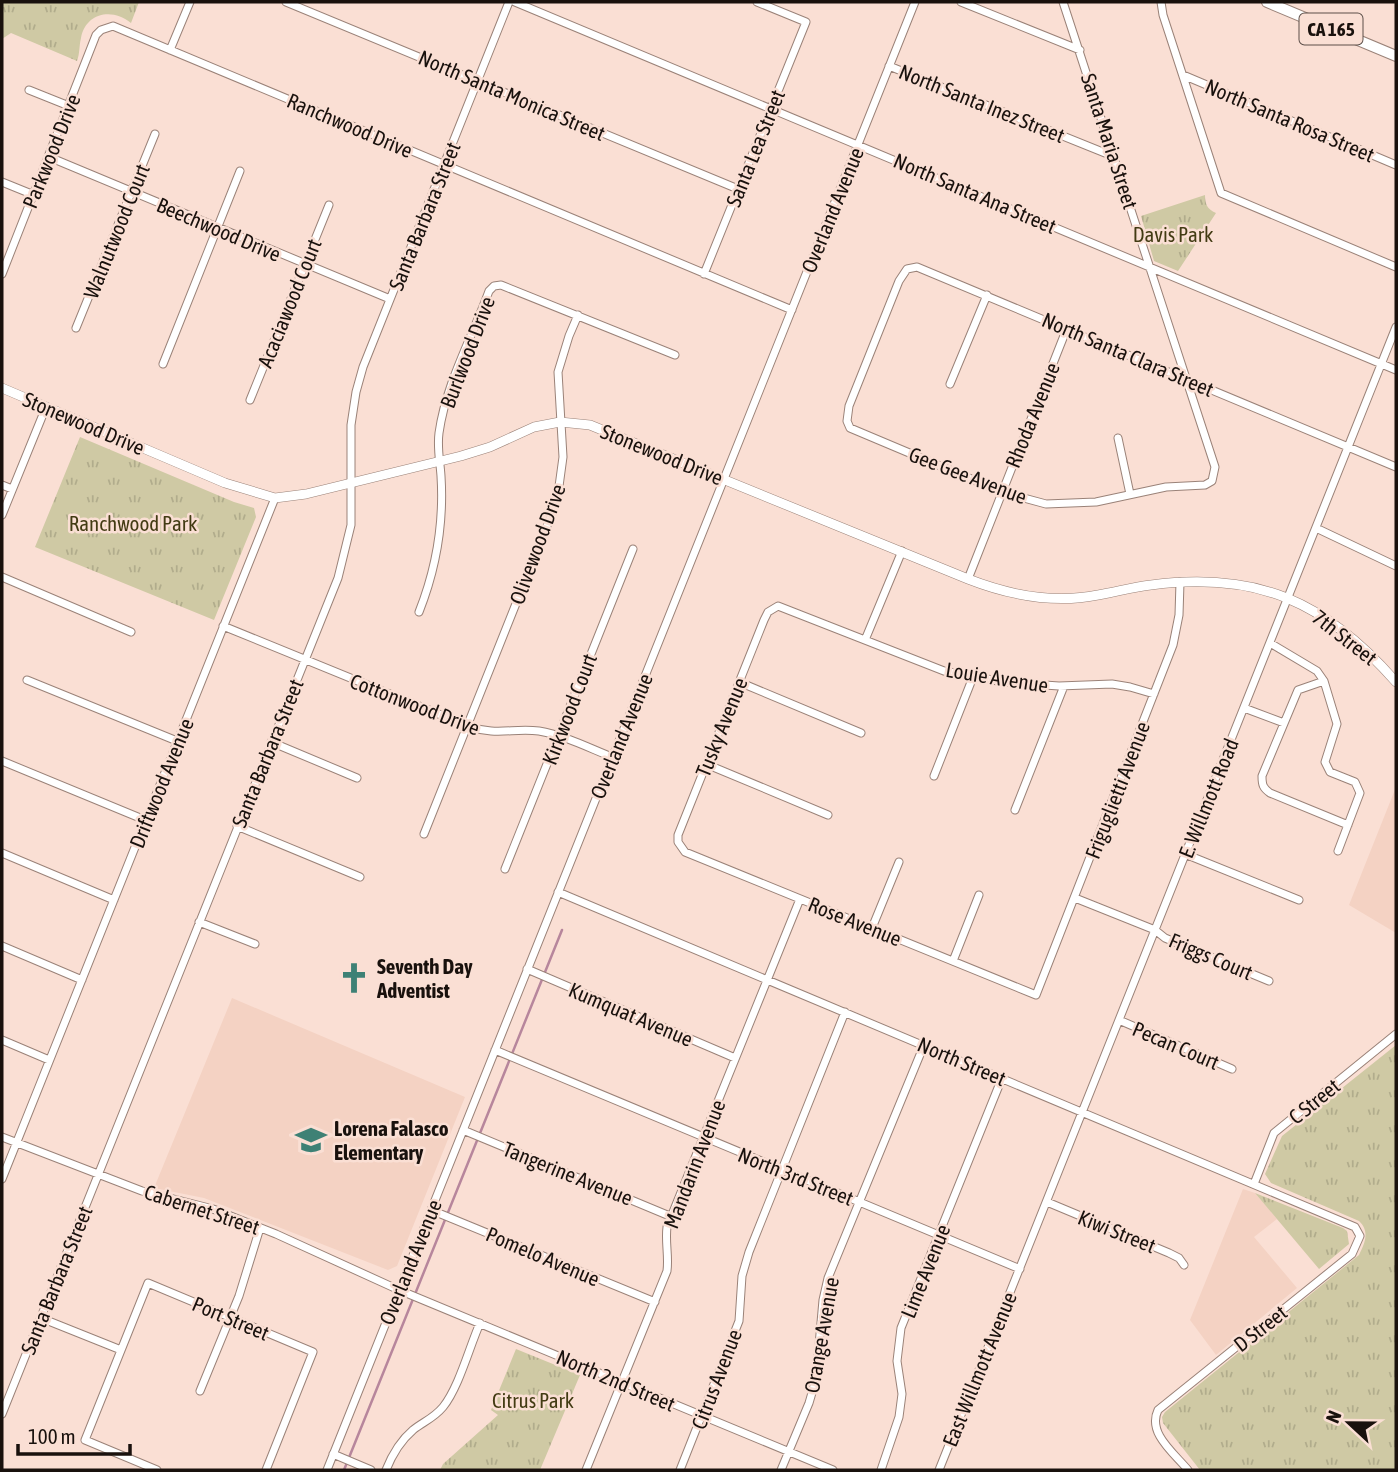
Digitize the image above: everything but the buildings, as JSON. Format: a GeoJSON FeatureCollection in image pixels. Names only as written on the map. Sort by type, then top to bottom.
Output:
{"type":"FeatureCollection","features":[{"type":"Feature","properties":{"kind":"main road","name":"CA 165"},"geometry":{"type":"LineString","coordinates":[[1267,2],[1396,56]]}},
{"type":"Feature","properties":{"kind":"street"},"geometry":{"type":"LineString","coordinates":[[170,50],[190,2]]}},
{"type":"Feature","properties":{"kind":"street","name":"North Santa Monica Street"},"geometry":{"type":"LineString","coordinates":[[286,2],[738,189]]}},
{"type":"Feature","properties":{"kind":"street","name":"Santa Barbara Street"},"geometry":{"type":"LineString","coordinates":[[2,1414],[346,554],[353,511],[350,434],[356,392],[372,343],[509,2]]}},
{"type":"Feature","properties":{"kind":"street","name":"North Santa Ana Street"},"geometry":{"type":"LineString","coordinates":[[515,2],[1396,370]]}},
{"type":"Feature","properties":{"kind":"street","name":"Santa Lea Street"},"geometry":{"type":"LineString","coordinates":[[704,274],[806,22],[757,2]]}},
{"type":"Feature","properties":{"kind":"street","name":"Overland Avenue"},"geometry":{"type":"LineString","coordinates":[[327,1470],[915,2]]}},
{"type":"Feature","properties":{"kind":"street"},"geometry":{"type":"LineString","coordinates":[[961,2],[1080,50]]}},
{"type":"Feature","properties":{"kind":"street","name":"Santa Maria Street"},"geometry":{"type":"LineString","coordinates":[[1063,2],[1188,378],[1215,467],[1212,481]]}},
{"type":"Feature","properties":{"kind":"street"},"geometry":{"type":"LineString","coordinates":[[1161,2],[1221,192],[1396,267]]}},
{"type":"Feature","properties":{"kind":"street","name":"Ranchwood Drive"},"geometry":{"type":"LineString","coordinates":[[101,30],[113,26],[792,310]]}},
{"type":"Feature","properties":{"kind":"street","name":"Parkwood Drive"},"geometry":{"type":"LineString","coordinates":[[2,274],[96,35],[101,30]]}},
{"type":"Feature","properties":{"kind":"street","name":"North Santa Inez Street"},"geometry":{"type":"LineString","coordinates":[[889,66],[1115,156]]}},
{"type":"Feature","properties":{"kind":"street","name":"North Santa Rosa Street"},"geometry":{"type":"LineString","coordinates":[[1183,75],[1396,165]]}},
{"type":"Feature","properties":{"kind":"street"},"geometry":{"type":"LineString","coordinates":[[29,90],[69,106]]}},
{"type":"Feature","properties":{"kind":"street","name":"Walnutwood Court"},"geometry":{"type":"LineString","coordinates":[[76,328],[155,134]]}},
{"type":"Feature","properties":{"kind":"street","name":"Beechwood Drive"},"geometry":{"type":"LineString","coordinates":[[49,157],[390,299]]}},
{"type":"Feature","properties":{"kind":"street"},"geometry":{"type":"LineString","coordinates":[[163,364],[240,171]]}},
{"type":"Feature","properties":{"kind":"street"},"geometry":{"type":"LineString","coordinates":[[2,182],[34,195]]}},
{"type":"Feature","properties":{"kind":"street","name":"Acaciawood Court"},"geometry":{"type":"LineString","coordinates":[[250,401],[330,205]]}},
{"type":"Feature","properties":{"kind":"street","name":"North Santa Clara Street"},"geometry":{"type":"LineString","coordinates":[[850,428],[846,421],[849,406],[899,281],[907,269],[917,267],[1396,467]]}},
{"type":"Feature","properties":{"kind":"street","name":"Burlwood Drive"},"geometry":{"type":"LineString","coordinates":[[419,612],[434,568],[439,537],[440,430],[448,394],[489,291],[494,286],[501,285],[578,316]]}},
{"type":"Feature","properties":{"kind":"street"},"geometry":{"type":"LineString","coordinates":[[950,384],[987,295]]}},
{"type":"Feature","properties":{"kind":"street"},"geometry":{"type":"LineString","coordinates":[[578,316],[675,355]]}},
{"type":"Feature","properties":{"kind":"street","name":"Olivewood Drive"},"geometry":{"type":"LineString","coordinates":[[424,834],[557,501],[563,464],[558,372],[578,316]]}},
{"type":"Feature","properties":{"kind":"street","name":"E. Willmott Road"},"geometry":{"type":"LineString","coordinates":[[1020,1269],[1396,327]]}},
{"type":"Feature","properties":{"kind":"street","name":"Rhoda Avenue"},"geometry":{"type":"LineString","coordinates":[[968,579],[1067,328]]}},
{"type":"Feature","properties":{"kind":"street","name":"Stonewood Drive"},"geometry":{"type":"LineString","coordinates":[[2,388],[225,483],[275,498],[306,494],[439,461],[489,447],[534,426],[559,422],[580,423],[599,428],[968,579],[1010,593],[1052,599],[1078,598],[1180,582],[1234,584],[1258,588],[1288,598]]}},
{"type":"Feature","properties":{"kind":"street"},"geometry":{"type":"LineString","coordinates":[[2,515],[46,407]]}},
{"type":"Feature","properties":{"kind":"street","name":"Gee Gee Avenue"},"geometry":{"type":"LineString","coordinates":[[850,428],[1002,492],[1028,500],[1059,504],[1096,502],[1174,486],[1198,486],[1212,481]]}},
{"type":"Feature","properties":{"kind":"street"},"geometry":{"type":"LineString","coordinates":[[1118,439],[1130,494]]}},
{"type":"Feature","properties":{"kind":"street"},"geometry":{"type":"LineString","coordinates":[[2,485],[12,489]]}},
{"type":"Feature","properties":{"kind":"street","name":"Driftwood Avenue"},"geometry":{"type":"LineString","coordinates":[[2,1179],[275,498]]}},
{"type":"Feature","properties":{"kind":"street"},"geometry":{"type":"LineString","coordinates":[[1316,528],[1396,566]]}},
{"type":"Feature","properties":{"kind":"street","name":"Kirkwood Court"},"geometry":{"type":"LineString","coordinates":[[505,869],[633,549]]}},
{"type":"Feature","properties":{"kind":"street"},"geometry":{"type":"LineString","coordinates":[[865,640],[902,551]]}},
{"type":"Feature","properties":{"kind":"street"},"geometry":{"type":"LineString","coordinates":[[2,577],[131,632]]}},
{"type":"Feature","properties":{"kind":"street","name":"Friguglietti Avenue"},"geometry":{"type":"LineString","coordinates":[[1036,995],[1175,638],[1180,582]]}},
{"type":"Feature","properties":{"kind":"street","name":"7th Street"},"geometry":{"type":"LineString","coordinates":[[1288,598],[1340,627],[1396,682]]}},
{"type":"Feature","properties":{"kind":"street","name":"Louie Avenue"},"geometry":{"type":"LineString","coordinates":[[768,612],[778,606],[944,671],[1003,682],[1064,686],[1112,684],[1154,694]]}},
{"type":"Feature","properties":{"kind":"street","name":"Tusky Avenue"},"geometry":{"type":"LineString","coordinates":[[678,842],[678,835],[768,612]]}},
{"type":"Feature","properties":{"kind":"street","name":"Cottonwood Drive"},"geometry":{"type":"LineString","coordinates":[[223,626],[468,726],[493,733],[533,731],[559,736],[612,757]]}},
{"type":"Feature","properties":{"kind":"street"},"geometry":{"type":"LineString","coordinates":[[1270,643],[1291,653],[1317,671],[1324,681],[1337,724],[1325,762],[1330,772],[1355,782],[1360,789],[1338,851]]}},
{"type":"Feature","properties":{"kind":"street"},"geometry":{"type":"LineString","coordinates":[[934,776],[973,677]]}},
{"type":"Feature","properties":{"kind":"street"},"geometry":{"type":"LineString","coordinates":[[27,680],[177,741]]}},
{"type":"Feature","properties":{"kind":"street"},"geometry":{"type":"LineString","coordinates":[[1324,681],[1298,690],[1262,776],[1263,787],[1270,793],[1348,825]]}},
{"type":"Feature","properties":{"kind":"street"},"geometry":{"type":"LineString","coordinates":[[739,682],[861,733]]}},
{"type":"Feature","properties":{"kind":"street"},"geometry":{"type":"LineString","coordinates":[[1015,810],[1064,686]]}},
{"type":"Feature","properties":{"kind":"street"},"geometry":{"type":"LineString","coordinates":[[1244,708],[1283,723]]}},
{"type":"Feature","properties":{"kind":"street"},"geometry":{"type":"LineString","coordinates":[[271,742],[357,778]]}},
{"type":"Feature","properties":{"kind":"street"},"geometry":{"type":"LineString","coordinates":[[2,761],[145,820]]}},
{"type":"Feature","properties":{"kind":"street"},"geometry":{"type":"LineString","coordinates":[[706,764],[828,815]]}},
{"type":"Feature","properties":{"kind":"street"},"geometry":{"type":"LineString","coordinates":[[237,826],[360,877]]}},
{"type":"Feature","properties":{"kind":"street","name":"Rose Avenue"},"geometry":{"type":"LineString","coordinates":[[678,842],[685,852],[1036,995]]}},
{"type":"Feature","properties":{"kind":"street"},"geometry":{"type":"LineString","coordinates":[[2,853],[114,900]]}},
{"type":"Feature","properties":{"kind":"street"},"geometry":{"type":"LineString","coordinates":[[1185,854],[1299,900]]}},
{"type":"Feature","properties":{"kind":"street"},"geometry":{"type":"LineString","coordinates":[[872,928],[899,862]]}},
{"type":"Feature","properties":{"kind":"street","name":"North Street"},"geometry":{"type":"LineString","coordinates":[[558,892],[1351,1223],[1360,1237]]}},
{"type":"Feature","properties":{"kind":"street"},"geometry":{"type":"LineString","coordinates":[[953,961],[979,895]]}},
{"type":"Feature","properties":{"kind":"street","name":"Friggs Court"},"geometry":{"type":"LineString","coordinates":[[1075,898],[1269,981]]}},
{"type":"Feature","properties":{"kind":"street","name":"Mandarin Avenue"},"geometry":{"type":"LineString","coordinates":[[586,1470],[667,1271],[667,1227],[800,899]]}},
{"type":"Feature","properties":{"kind":"street"},"geometry":{"type":"LineString","coordinates":[[199,922],[255,944]]}},
{"type":"Feature","properties":{"kind":"street"},"geometry":{"type":"LineString","coordinates":[[2,946],[82,980]]}},
{"type":"Feature","properties":{"kind":"street","name":"Kumquat Avenue"},"geometry":{"type":"LineString","coordinates":[[527,970],[736,1058]]}},
{"type":"Feature","properties":{"kind":"street","name":"Citrus Avenue"},"geometry":{"type":"LineString","coordinates":[[680,1470],[739,1321],[744,1268],[845,1012]]}},
{"type":"Feature","properties":{"kind":"street","name":"Pecan Court"},"geometry":{"type":"LineString","coordinates":[[1119,1020],[1232,1069]]}},
{"type":"Feature","properties":{"kind":"street","name":"C Street"},"geometry":{"type":"LineString","coordinates":[[1254,1184],[1274,1133],[1396,1034]]}},
{"type":"Feature","properties":{"kind":"street"},"geometry":{"type":"LineString","coordinates":[[2,1040],[48,1064]]}},
{"type":"Feature","properties":{"kind":"street","name":"Orange Avenue"},"geometry":{"type":"LineString","coordinates":[[781,1470],[816,1380],[820,1356],[820,1324],[828,1278],[924,1045]]}},
{"type":"Feature","properties":{"kind":"street","name":"North 3rd Street"},"geometry":{"type":"LineString","coordinates":[[495,1050],[1020,1269]]}},
{"type":"Feature","properties":{"kind":"street","name":"Lime Avenue"},"geometry":{"type":"LineString","coordinates":[[881,1470],[900,1417],[902,1394],[897,1361],[901,1328],[1002,1078]]}},
{"type":"Feature","properties":{"kind":"street","name":"Tangerine Avenue"},"geometry":{"type":"LineString","coordinates":[[463,1130],[672,1217]]}},
{"type":"Feature","properties":{"kind":"street","name":"Cabernet Street"},"geometry":{"type":"LineString","coordinates":[[2,1137],[142,1191],[213,1209],[399,1290]]}},
{"type":"Feature","properties":{"kind":"street","name":"Kiwi Street"},"geometry":{"type":"LineString","coordinates":[[1047,1202],[1169,1253],[1179,1258],[1184,1265]]}},
{"type":"Feature","properties":{"kind":"street","name":"Pomelo Avenue"},"geometry":{"type":"LineString","coordinates":[[431,1210],[654,1302]]}},
{"type":"Feature","properties":{"kind":"street"},"geometry":{"type":"LineString","coordinates":[[200,1391],[230,1317],[260,1228]]}},
{"type":"Feature","properties":{"kind":"street","name":"D Street"},"geometry":{"type":"LineString","coordinates":[[1188,1470],[1156,1431],[1155,1417],[1163,1405],[1352,1254],[1360,1237]]}},
{"type":"Feature","properties":{"kind":"street","name":"East Willmott Avenue"},"geometry":{"type":"LineString","coordinates":[[939,1470],[1020,1269]]}},
{"type":"Feature","properties":{"kind":"street","name":"Port Street"},"geometry":{"type":"LineString","coordinates":[[121,1350],[148,1283],[313,1352],[266,1470]]}},
{"type":"Feature","properties":{"kind":"street","name":"North 2nd Street"},"geometry":{"type":"LineString","coordinates":[[399,1290],[833,1470]]}},
{"type":"Feature","properties":{"kind":"street"},"geometry":{"type":"LineString","coordinates":[[41,1318],[121,1350],[85,1440],[157,1470]]}},
{"type":"Feature","properties":{"kind":"street"},"geometry":{"type":"LineString","coordinates":[[386,1470],[393,1453],[403,1440],[435,1416],[445,1404],[480,1323]]}},
{"type":"Feature","properties":{"kind":"street"},"geometry":{"type":"LineString","coordinates":[[333,1454],[371,1470]]}},
{"type":"Feature","properties":{"kind":"shaded area"},"geometry":{"type":"Polygon","coordinates":[[[1396,787],[1396,933],[1349,905],[1396,787]]]}},
{"type":"Feature","properties":{"kind":"shaded area","name":"Lorena Falasco Elementary"},"geometry":{"type":"Polygon","coordinates":[[[232,998],[465,1097],[397,1266],[388,1270],[204,1198],[154,1188],[232,998]]]}},
{"type":"Feature","properties":{"kind":"shaded area"},"geometry":{"type":"Polygon","coordinates":[[[1243,1189],[1255,1193],[1277,1219],[1254,1237],[1297,1288],[1216,1355],[1190,1320],[1243,1189]]]}},
{"type":"Feature","properties":{"kind":"green space"},"geometry":{"type":"Polygon","coordinates":[[[2,2],[139,2],[131,23],[109,14],[94,18],[88,23],[81,38],[77,61],[11,33],[2,39],[2,2]]]}},
{"type":"Feature","properties":{"kind":"green space","name":"Davis Park"},"geometry":{"type":"Polygon","coordinates":[[[1205,195],[1207,206],[1216,213],[1178,271],[1154,261],[1141,216],[1205,195]]]}},
{"type":"Feature","properties":{"kind":"green space","name":"Ranchwood Park"},"geometry":{"type":"Polygon","coordinates":[[[80,437],[254,508],[256,517],[214,620],[35,547],[80,437]]]}},
{"type":"Feature","properties":{"kind":"green space"},"geometry":{"type":"Polygon","coordinates":[[[1396,1045],[1396,1470],[1200,1470],[1163,1423],[1165,1412],[1359,1255],[1365,1242],[1364,1229],[1359,1221],[1271,1183],[1265,1174],[1282,1136],[1396,1045]]]}},
{"type":"Feature","properties":{"kind":"green space"},"geometry":{"type":"Polygon","coordinates":[[[1255,1193],[1343,1228],[1347,1231],[1349,1244],[1319,1269],[1255,1193]]]}},
{"type":"Feature","properties":{"kind":"green space","name":"Citrus Park"},"geometry":{"type":"Polygon","coordinates":[[[516,1349],[580,1375],[540,1470],[440,1470],[443,1464],[498,1415],[491,1410],[516,1349]]]}},
{"type":"Feature","properties":{"kind":"waterway"},"geometry":{"type":"LineString","coordinates":[[344,1470],[562,930]]}},
{"type":"Feature","properties":{"kind":"place","name":"Seventh Day Adventist"},"geometry":{"type":"Point","coordinates":[354,978]}},
{"type":"Feature","properties":{"kind":"place","name":"Lorena Falasco Elementary"},"geometry":{"type":"Point","coordinates":[311,1140]}}]}
